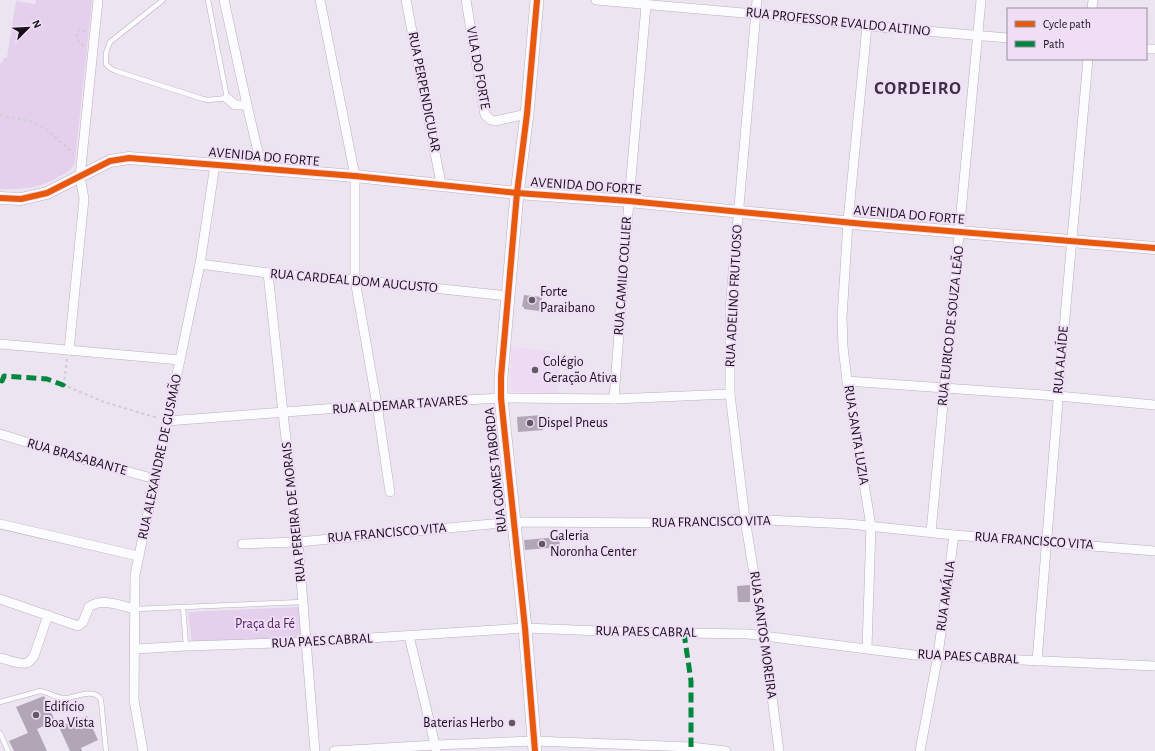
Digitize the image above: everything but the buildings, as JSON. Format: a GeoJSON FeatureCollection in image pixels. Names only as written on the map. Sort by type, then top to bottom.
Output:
{"type":"FeatureCollection","features":[{"type":"Feature","properties":{"kind":"main road","name":"RUA GOMES TABORDA"},"geometry":{"type":"LineString","coordinates":[[535,746],[525,628],[501,398],[501,377],[517,189],[527,114],[537,0]]}},
{"type":"Feature","properties":{"kind":"street"},"geometry":{"type":"LineString","coordinates":[[68,350],[84,199],[80,177],[98,0]]}},
{"type":"Feature","properties":{"kind":"street"},"geometry":{"type":"LineString","coordinates":[[224,0],[246,105],[262,169]]}},
{"type":"Feature","properties":{"kind":"street"},"geometry":{"type":"LineString","coordinates":[[320,0],[355,176],[355,280],[377,404],[390,492]]}},
{"type":"Feature","properties":{"kind":"street","name":"RUA PERPENDICULAR"},"geometry":{"type":"LineString","coordinates":[[406,0],[441,184]]}},
{"type":"Feature","properties":{"kind":"street","name":"VILA DO FORTE"},"geometry":{"type":"LineString","coordinates":[[466,0],[485,115],[490,120],[495,121],[527,114]]}},
{"type":"Feature","properties":{"kind":"street","name":"RUA PROFESSOR EVALDO ALTINO"},"geometry":{"type":"LineString","coordinates":[[596,0],[1007,38]]}},
{"type":"Feature","properties":{"kind":"street","name":"RUA ADELINO FRUTUOSO"},"geometry":{"type":"LineString","coordinates":[[745,519],[730,394],[730,309],[757,0]]}},
{"type":"Feature","properties":{"kind":"street","name":"RUA EURICO DE SOUZA LEÃO"},"geometry":{"type":"LineString","coordinates":[[931,532],[981,0]]}},
{"type":"Feature","properties":{"kind":"street","name":"RUA CAMILO COLLIER"},"geometry":{"type":"LineString","coordinates":[[614,399],[646,5]]}},
{"type":"Feature","properties":{"kind":"street","name":"RUA SANTA LUZIA"},"geometry":{"type":"LineString","coordinates":[[866,26],[848,221],[842,318],[843,347],[847,381],[871,526],[867,648]]}},
{"type":"Feature","properties":{"kind":"street","name":"RUA ALAÍDE"},"geometry":{"type":"LineString","coordinates":[[1037,661],[1058,396],[1088,60]]}},
{"type":"Feature","properties":{"kind":"street"},"geometry":{"type":"LineString","coordinates":[[227,98],[235,105],[246,105]]}},
{"type":"Feature","properties":{"kind":"street","name":"AVENIDA DO FORTE"},"geometry":{"type":"LineString","coordinates":[[0,198],[21,199],[47,193],[110,161],[129,158],[517,189],[960,232],[1155,248]]}},
{"type":"Feature","properties":{"kind":"street","name":"RUA ALEXANDRE DE GUSMÃO"},"geometry":{"type":"LineString","coordinates":[[143,751],[134,700],[136,649],[135,575],[200,264],[215,165]]}},
{"type":"Feature","properties":{"kind":"street","name":"RUA CARDEAL DOM AUGUSTO"},"geometry":{"type":"LineString","coordinates":[[200,264],[268,273],[355,280],[508,296]]}},
{"type":"Feature","properties":{"kind":"street","name":"RUA PEREIRA DE MORAIS"},"geometry":{"type":"LineString","coordinates":[[268,273],[282,413],[298,542],[315,751]]}},
{"type":"Feature","properties":{"kind":"street"},"geometry":{"type":"LineString","coordinates":[[0,344],[180,360]]}},
{"type":"Feature","properties":{"kind":"street"},"geometry":{"type":"LineString","coordinates":[[847,381],[1058,396],[1155,405]]}},
{"type":"Feature","properties":{"kind":"street","name":"RUA ALDEMAR TAVARES"},"geometry":{"type":"LineString","coordinates":[[167,420],[282,413],[377,404],[501,398],[614,399],[730,394]]}},
{"type":"Feature","properties":{"kind":"street","name":"RUA BRASABANTE"},"geometry":{"type":"LineString","coordinates":[[0,434],[78,458],[155,479]]}},
{"type":"Feature","properties":{"kind":"street","name":"RUA FRANCISCO VITA"},"geometry":{"type":"LineString","coordinates":[[242,544],[298,542],[513,522],[665,522],[745,519],[848,524],[954,535],[1155,551]]}},
{"type":"Feature","properties":{"kind":"street","name":"RUA SANTOS MOREIRA"},"geometry":{"type":"LineString","coordinates":[[745,519],[764,635],[779,751]]}},
{"type":"Feature","properties":{"kind":"street"},"geometry":{"type":"LineString","coordinates":[[0,524],[138,556]]}},
{"type":"Feature","properties":{"kind":"street","name":"RUA AMÁLIA"},"geometry":{"type":"LineString","coordinates":[[920,751],[938,655],[954,535]]}},
{"type":"Feature","properties":{"kind":"street"},"geometry":{"type":"LineString","coordinates":[[0,599],[78,626],[83,622],[89,606],[96,602],[136,608]]}},
{"type":"Feature","properties":{"kind":"street"},"geometry":{"type":"LineString","coordinates":[[0,658],[22,663],[27,663],[30,661],[34,656],[48,615]]}},
{"type":"Feature","properties":{"kind":"street","name":"RUA PAES CABRAL"},"geometry":{"type":"LineString","coordinates":[[136,649],[307,642],[525,628],[764,635],[914,655],[1155,666]]}},
{"type":"Feature","properties":{"kind":"street"},"geometry":{"type":"LineString","coordinates":[[409,636],[436,748]]}},
{"type":"Feature","properties":{"kind":"street"},"geometry":{"type":"LineString","coordinates":[[334,751],[535,746],[726,751]]}},
{"type":"Feature","properties":{"kind":"lane"},"geometry":{"type":"LineString","coordinates":[[163,0],[110,42],[106,52],[106,64],[116,71],[188,95],[208,100],[227,98],[208,0]]}},
{"type":"Feature","properties":{"kind":"lane"},"geometry":{"type":"LineString","coordinates":[[136,608],[303,602]]}},
{"type":"Feature","properties":{"kind":"lane"},"geometry":{"type":"LineString","coordinates":[[183,607],[186,646]]}},
{"type":"Feature","properties":{"kind":"lane"},"geometry":{"type":"LineString","coordinates":[[0,702],[40,691],[65,698],[94,694],[99,696],[101,700],[106,751]]}},
{"type":"Feature","properties":{"kind":"lane"},"geometry":{"type":"LineString","coordinates":[[0,733],[8,751]]}},
{"type":"Feature","properties":{"kind":"path"},"geometry":{"type":"LineString","coordinates":[[80,29],[86,32],[85,47],[79,42],[76,33],[80,29]]}},
{"type":"Feature","properties":{"kind":"path"},"geometry":{"type":"LineString","coordinates":[[0,115],[33,122],[46,129],[75,155],[76,147]]}},
{"type":"Feature","properties":{"kind":"path"},"geometry":{"type":"LineString","coordinates":[[68,350],[64,383],[66,386],[104,402],[167,420]]}},
{"type":"Feature","properties":{"kind":"shaded area","name":"Colégio Geração Ativa"},"geometry":{"type":"Polygon","coordinates":[[[511,347],[560,352],[558,393],[514,392],[511,390],[511,347]]]}},
{"type":"Feature","properties":{"kind":"green space"},"geometry":{"type":"Polygon","coordinates":[[[36,0],[92,0],[75,161],[73,166],[67,172],[38,186],[16,189],[0,189],[0,64],[4,58],[7,58],[16,1],[35,4],[36,0]]]}},
{"type":"Feature","properties":{"kind":"green space","name":"Praça da Fé"},"geometry":{"type":"Polygon","coordinates":[[[299,607],[301,639],[192,644],[188,612],[299,607]]]}},
{"type":"Feature","properties":{"kind":"marked path"},"geometry":{"type":"LineString","coordinates":[[0,380],[2,381],[4,376],[47,379],[63,385],[64,383]]}},
{"type":"Feature","properties":{"kind":"marked path"},"geometry":{"type":"LineString","coordinates":[[684,633],[691,681],[691,747]]}},
{"type":"Feature","properties":{"kind":"cycle path"},"geometry":{"type":"LineString","coordinates":[[535,751],[525,628],[501,398],[501,377],[517,193],[527,114],[537,0]]}},
{"type":"Feature","properties":{"kind":"cycle path"},"geometry":{"type":"LineString","coordinates":[[0,198],[21,199],[47,193],[110,161],[129,158],[355,176],[517,193],[629,201],[864,224],[1155,248]]}},
{"type":"Feature","properties":{"kind":"place","name":"Forte Paraibano"},"geometry":{"type":"Point","coordinates":[532,300]}},
{"type":"Feature","properties":{"kind":"place","name":"Colégio Geração Ativa"},"geometry":{"type":"Point","coordinates":[535,370]}},
{"type":"Feature","properties":{"kind":"place","name":"Dispel Pneus"},"geometry":{"type":"Point","coordinates":[530,423]}},
{"type":"Feature","properties":{"kind":"place","name":"Galeria Noronha Center"},"geometry":{"type":"Point","coordinates":[542,544]}},
{"type":"Feature","properties":{"kind":"place","name":"Edifício Boa Vista"},"geometry":{"type":"Point","coordinates":[36,715]}},
{"type":"Feature","properties":{"kind":"place","name":"Baterias Herbo"},"geometry":{"type":"Point","coordinates":[512,723]}},
{"type":"Feature","properties":{"kind":"district","name":"CORDEIRO"},"geometry":{"type":"Point","coordinates":[918,89]}}]}
